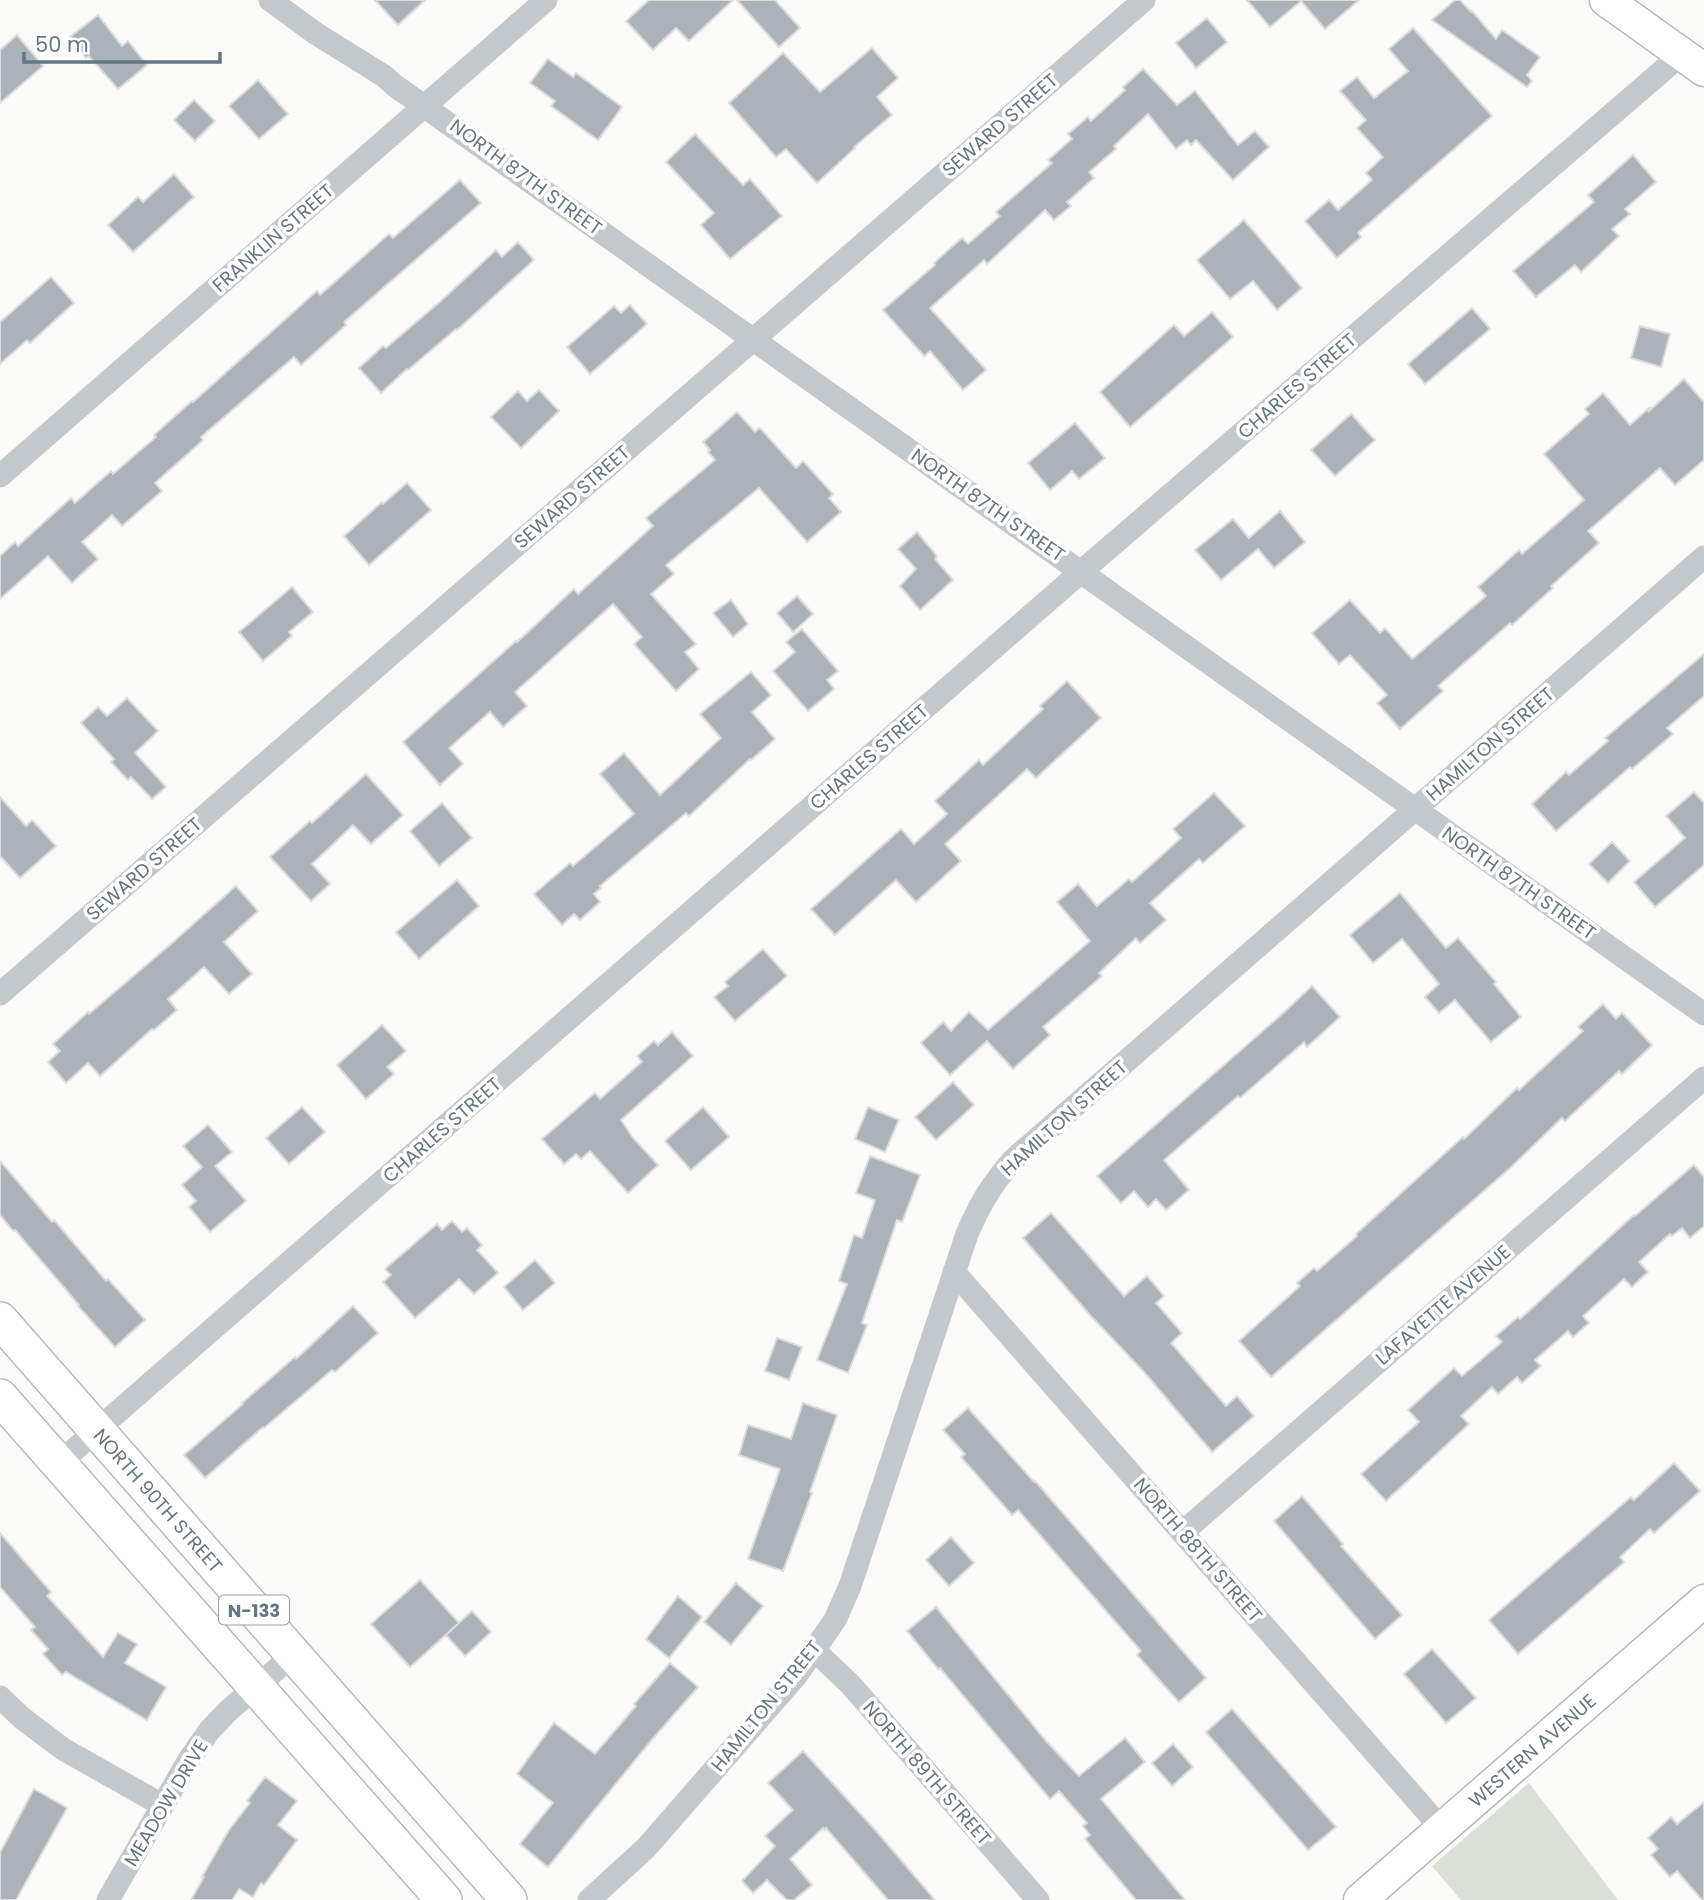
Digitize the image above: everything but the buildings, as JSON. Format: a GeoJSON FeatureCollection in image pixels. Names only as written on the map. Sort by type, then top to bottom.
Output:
{"type":"FeatureCollection","features":[{"type":"Feature","properties":{"kind":"main road","name":"NORTH 90TH STREET"},"geometry":{"type":"LineString","coordinates":[[0,1320],[509,1900]]}},
{"type":"Feature","properties":{"kind":"main road","name":"N-133"},"geometry":{"type":"LineString","coordinates":[[0,1398],[444,1900]]}},
{"type":"Feature","properties":{"kind":"street","name":"NORTH 87TH STREET"},"geometry":{"type":"LineString","coordinates":[[270,0],[315,33],[384,76],[1704,1014]]}},
{"type":"Feature","properties":{"kind":"street","name":"FRANKLIN STREET"},"geometry":{"type":"LineString","coordinates":[[0,476],[546,0]]}},
{"type":"Feature","properties":{"kind":"street","name":"SEWARD STREET"},"geometry":{"type":"LineString","coordinates":[[0,994],[1144,0]]}},
{"type":"Feature","properties":{"kind":"street"},"geometry":{"type":"LineString","coordinates":[[1606,0],[1693,62]]}},
{"type":"Feature","properties":{"kind":"street","name":"CHARLES STREET"},"geometry":{"type":"LineString","coordinates":[[58,1464],[1082,572],[1693,62]]}},
{"type":"Feature","properties":{"kind":"street","name":"HAMILTON STREET"},"geometry":{"type":"LineString","coordinates":[[589,1900],[646,1848],[796,1676],[835,1620],[850,1586],[967,1234],[993,1182],[1013,1160],[1704,556]]}},
{"type":"Feature","properties":{"kind":"street","name":"LAFAYETTE AVENUE"},"geometry":{"type":"LineString","coordinates":[[1183,1532],[1704,1079]]}},
{"type":"Feature","properties":{"kind":"street","name":"NORTH 88TH STREET"},"geometry":{"type":"LineString","coordinates":[[954,1272],[1442,1829]]}},
{"type":"Feature","properties":{"kind":"street","name":"WESTERN AVENUE"},"geometry":{"type":"LineString","coordinates":[[1360,1900],[1704,1601]]}},
{"type":"Feature","properties":{"kind":"street","name":"NORTH 89TH STREET"},"geometry":{"type":"LineString","coordinates":[[814,1650],[850,1684],[1038,1900]]}},
{"type":"Feature","properties":{"kind":"street","name":"MEADOW DRIVE"},"geometry":{"type":"LineString","coordinates":[[108,1900],[190,1758],[209,1731],[293,1655]]}},
{"type":"Feature","properties":{"kind":"street"},"geometry":{"type":"LineString","coordinates":[[0,1697],[22,1718],[63,1749],[162,1805]]}},
{"type":"Feature","properties":{"kind":"shaded area"},"geometry":{"type":"Polygon","coordinates":[[[1529,1783],[1618,1900],[1461,1900],[1432,1866],[1529,1783]]]}}]}
